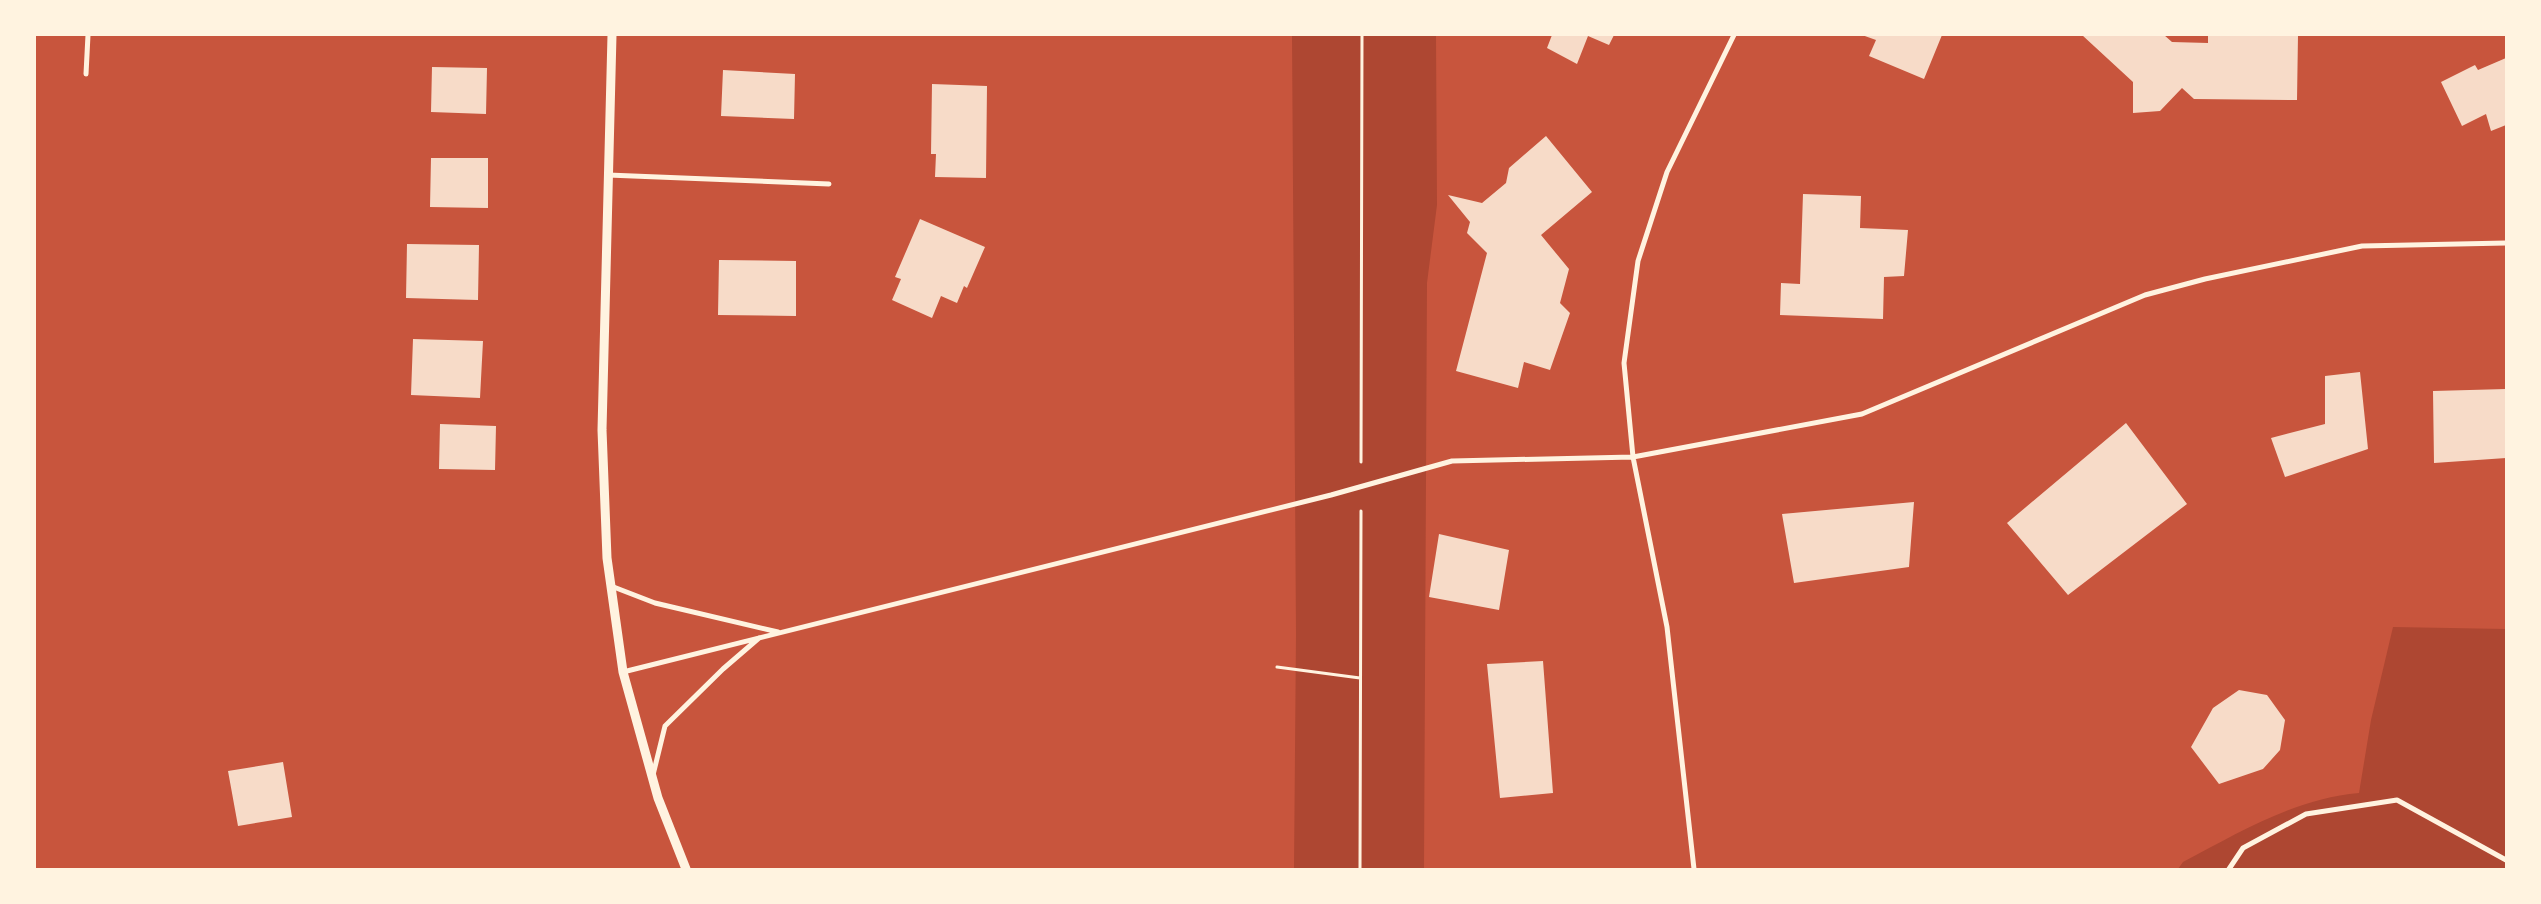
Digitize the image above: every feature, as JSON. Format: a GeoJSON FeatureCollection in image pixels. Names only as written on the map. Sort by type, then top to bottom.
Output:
{"type":"FeatureCollection","features":[{"type":"Feature","properties":{"kind":"street"},"geometry":{"type":"LineString","coordinates":[[86,74],[88,35]]}},
{"type":"Feature","properties":{"kind":"street"},"geometry":{"type":"LineString","coordinates":[[612,35],[602,430],[607,558],[623,672],[652,778],[686,869]]}},
{"type":"Feature","properties":{"kind":"street"},"geometry":{"type":"LineString","coordinates":[[1694,869],[1667,627],[1633,457],[1624,363],[1638,261],[1667,172],[1734,35]]}},
{"type":"Feature","properties":{"kind":"street"},"geometry":{"type":"LineString","coordinates":[[608,175],[828,184]]}},
{"type":"Feature","properties":{"kind":"street"},"geometry":{"type":"LineString","coordinates":[[623,672],[1331,495],[1452,461],[1633,457],[1862,414],[2145,295],[2205,279],[2362,246],[2506,244]]}},
{"type":"Feature","properties":{"kind":"street"},"geometry":{"type":"LineString","coordinates":[[611,586],[655,603],[781,632]]}},
{"type":"Feature","properties":{"kind":"street"},"geometry":{"type":"LineString","coordinates":[[652,778],[666,726],[723,669],[760,637]]}},
{"type":"Feature","properties":{"kind":"street"},"geometry":{"type":"LineString","coordinates":[[2229,869],[2243,848],[2306,814],[2397,800],[2506,860]]}},
{"type":"Feature","properties":{"kind":"path"},"geometry":{"type":"LineString","coordinates":[[1362,35],[1362,405]]}},
{"type":"Feature","properties":{"kind":"path"},"geometry":{"type":"LineString","coordinates":[[1360,530],[1360,869]]}},
{"type":"Feature","properties":{"kind":"path"},"geometry":{"type":"LineString","coordinates":[[1277,667],[1360,678]]}},
{"type":"Feature","properties":{"kind":"shaded area"},"geometry":{"type":"Polygon","coordinates":[[[1292,35],[1436,35],[1437,205],[1427,283],[1424,869],[1294,869],[1296,634],[1292,35]]]}},
{"type":"Feature","properties":{"kind":"shaded area"},"geometry":{"type":"Polygon","coordinates":[[[2393,627],[2506,629],[2506,869],[2178,869],[2183,862],[2268,818],[2312,802],[2335,796],[2359,793],[2371,720],[2393,627]]]}},
{"type":"Feature","properties":{"kind":"building"},"geometry":{"type":"Polygon","coordinates":[[[1552,35],[1614,35],[1609,45],[1588,36],[1577,64],[1547,48],[1552,35]]]}},
{"type":"Feature","properties":{"kind":"building"},"geometry":{"type":"Polygon","coordinates":[[[1862,35],[1942,35],[1924,79],[1869,56],[1876,40],[1862,35]]]}},
{"type":"Feature","properties":{"kind":"building"},"geometry":{"type":"Polygon","coordinates":[[[2082,35],[2164,35],[2172,42],[2208,43],[2208,35],[2298,35],[2297,100],[2194,99],[2182,88],[2160,111],[2133,113],[2133,82],[2082,35]]]}},
{"type":"Feature","properties":{"kind":"building"},"geometry":{"type":"Polygon","coordinates":[[[2506,58],[2506,125],[2491,131],[2486,114],[2462,126],[2441,82],[2475,65],[2478,70],[2506,58]]]}},
{"type":"Feature","properties":{"kind":"building"},"geometry":{"type":"Polygon","coordinates":[[[432,67],[487,68],[486,114],[431,112],[432,67]]]}},
{"type":"Feature","properties":{"kind":"building"},"geometry":{"type":"Polygon","coordinates":[[[723,70],[795,74],[794,119],[721,116],[723,70]]]}},
{"type":"Feature","properties":{"kind":"building"},"geometry":{"type":"Polygon","coordinates":[[[932,84],[987,86],[986,178],[935,177],[936,154],[931,154],[932,84]]]}},
{"type":"Feature","properties":{"kind":"building"},"geometry":{"type":"Polygon","coordinates":[[[1546,136],[1592,192],[1541,235],[1569,269],[1560,303],[1570,313],[1550,370],[1524,362],[1518,388],[1456,371],[1487,253],[1467,233],[1470,222],[1448,195],[1482,203],[1506,183],[1509,168],[1546,136]]]}},
{"type":"Feature","properties":{"kind":"building"},"geometry":{"type":"Polygon","coordinates":[[[431,158],[488,158],[488,208],[430,207],[431,158]]]}},
{"type":"Feature","properties":{"kind":"building"},"geometry":{"type":"Polygon","coordinates":[[[1803,194],[1861,196],[1860,228],[1908,230],[1904,276],[1884,277],[1883,319],[1780,315],[1781,283],[1800,284],[1803,194]]]}},
{"type":"Feature","properties":{"kind":"building"},"geometry":{"type":"Polygon","coordinates":[[[920,219],[985,247],[967,288],[964,286],[957,303],[941,296],[932,318],[892,300],[901,279],[895,277],[920,219]]]}},
{"type":"Feature","properties":{"kind":"building"},"geometry":{"type":"Polygon","coordinates":[[[407,244],[479,245],[478,300],[406,298],[407,244]]]}},
{"type":"Feature","properties":{"kind":"building"},"geometry":{"type":"Polygon","coordinates":[[[719,260],[796,261],[796,316],[718,315],[719,260]]]}},
{"type":"Feature","properties":{"kind":"building"},"geometry":{"type":"Polygon","coordinates":[[[413,339],[483,341],[480,398],[411,395],[413,339]]]}},
{"type":"Feature","properties":{"kind":"building"},"geometry":{"type":"Polygon","coordinates":[[[2360,372],[2368,449],[2285,477],[2271,438],[2325,424],[2325,376],[2360,372]]]}},
{"type":"Feature","properties":{"kind":"building"},"geometry":{"type":"Polygon","coordinates":[[[2506,389],[2506,458],[2434,463],[2433,391],[2506,389]]]}},
{"type":"Feature","properties":{"kind":"building"},"geometry":{"type":"Polygon","coordinates":[[[2126,423],[2187,504],[2068,595],[2007,523],[2126,423]]]}},
{"type":"Feature","properties":{"kind":"building"},"geometry":{"type":"Polygon","coordinates":[[[440,424],[496,426],[495,470],[439,469],[440,424]]]}},
{"type":"Feature","properties":{"kind":"building"},"geometry":{"type":"Polygon","coordinates":[[[1914,502],[1909,567],[1794,583],[1782,514],[1914,502]]]}},
{"type":"Feature","properties":{"kind":"building"},"geometry":{"type":"Polygon","coordinates":[[[1439,534],[1509,550],[1499,610],[1429,597],[1439,534]]]}},
{"type":"Feature","properties":{"kind":"building"},"geometry":{"type":"Polygon","coordinates":[[[1543,661],[1553,793],[1500,798],[1487,664],[1543,661]]]}},
{"type":"Feature","properties":{"kind":"building"},"geometry":{"type":"Polygon","coordinates":[[[2239,690],[2267,695],[2285,720],[2280,750],[2263,769],[2219,784],[2191,747],[2213,708],[2239,690]]]}},
{"type":"Feature","properties":{"kind":"building"},"geometry":{"type":"Polygon","coordinates":[[[283,762],[292,817],[238,826],[228,771],[283,762]]]}}]}
